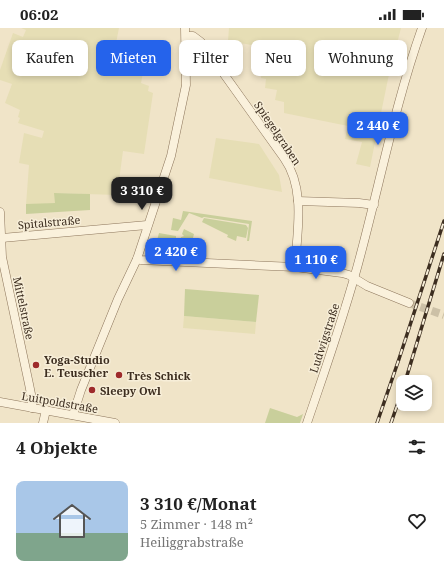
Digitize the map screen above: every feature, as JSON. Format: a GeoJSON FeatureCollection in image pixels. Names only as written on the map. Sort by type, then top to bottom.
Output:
{"type":"FeatureCollection","features":[{"type":"Feature","properties":{"kind":"street","name":"Ludwigstraße"},"geometry":{"type":"LineString","coordinates":[[307,423],[326,370],[355,278],[405,80],[422,28]]}},
{"type":"Feature","properties":{"kind":"street"},"geometry":{"type":"LineString","coordinates":[[78,418],[81,390],[118,299],[137,258],[167,170],[177,132],[186,84],[186,32]]}},
{"type":"Feature","properties":{"kind":"street","name":"Spiegelgraben"},"geometry":{"type":"LineString","coordinates":[[186,32],[201,42],[287,162],[295,182],[298,201],[295,267]]}},
{"type":"Feature","properties":{"kind":"street"},"geometry":{"type":"LineString","coordinates":[[298,201],[355,203],[374,206]]}},
{"type":"Feature","properties":{"kind":"street","name":"Mittelstraße"},"geometry":{"type":"LineString","coordinates":[[0,212],[2,257],[32,399],[32,408]]}},
{"type":"Feature","properties":{"kind":"street","name":"Spitalstraße"},"geometry":{"type":"LineString","coordinates":[[2,238],[147,225]]}},
{"type":"Feature","properties":{"kind":"street"},"geometry":{"type":"LineString","coordinates":[[137,258],[141,260],[295,267],[342,273],[355,278],[367,286],[409,303]]}},
{"type":"Feature","properties":{"kind":"street","name":"Luitpoldstraße"},"geometry":{"type":"LineString","coordinates":[[0,402],[46,410],[78,418],[115,423]]}},
{"type":"Feature","properties":{"kind":"street"},"geometry":{"type":"LineString","coordinates":[[43,423],[46,410]]}},
{"type":"Feature","properties":{"kind":"shaded area"},"geometry":{"type":"Polygon","coordinates":[[[21,28],[119,28],[117,40],[96,40],[96,76],[142,76],[141,83],[149,86],[148,91],[153,93],[144,154],[123,151],[117,195],[55,193],[55,203],[60,203],[26,205],[29,165],[19,163],[24,133],[42,138],[44,131],[18,123],[20,118],[18,117],[20,110],[5,103],[12,84],[0,80],[0,70],[13,33],[23,37],[26,30],[21,28]]]}},
{"type":"Feature","properties":{"kind":"shaded area"},"geometry":{"type":"Polygon","coordinates":[[[229,28],[401,28],[398,40],[314,40],[314,76],[389,76],[370,167],[356,164],[362,142],[345,139],[348,126],[284,113],[284,102],[275,100],[277,90],[265,88],[266,79],[261,78],[261,76],[306,76],[306,40],[251,40],[251,45],[243,44],[243,40],[228,40],[229,28]]]}},
{"type":"Feature","properties":{"kind":"shaded area"},"geometry":{"type":"Polygon","coordinates":[[[216,138],[259,144],[279,175],[282,192],[209,178],[216,138]]]}},
{"type":"Feature","properties":{"kind":"shaded area"},"geometry":{"type":"Polygon","coordinates":[[[184,316],[256,322],[255,334],[183,328],[184,316]]]}},
{"type":"Feature","properties":{"kind":"green space"},"geometry":{"type":"Polygon","coordinates":[[[54,193],[90,194],[90,210],[26,214],[26,204],[55,203],[54,193]]]}},
{"type":"Feature","properties":{"kind":"green space"},"geometry":{"type":"Polygon","coordinates":[[[183,211],[252,221],[249,241],[247,241],[249,224],[204,217],[202,218],[189,213],[178,231],[171,230],[173,218],[181,220],[183,211]]]}},
{"type":"Feature","properties":{"kind":"green space"},"geometry":{"type":"Polygon","coordinates":[[[204,218],[246,225],[248,228],[246,238],[237,236],[236,241],[227,237],[228,235],[202,222],[204,218]]]}},
{"type":"Feature","properties":{"kind":"green space"},"geometry":{"type":"Polygon","coordinates":[[[184,229],[194,234],[191,246],[180,245],[181,237],[184,236],[182,234],[184,229]]]}},
{"type":"Feature","properties":{"kind":"green space"},"geometry":{"type":"Polygon","coordinates":[[[159,233],[176,236],[176,245],[156,244],[159,233]]]}},
{"type":"Feature","properties":{"kind":"green space"},"geometry":{"type":"Polygon","coordinates":[[[156,245],[177,247],[177,258],[155,257],[156,245]]]}},
{"type":"Feature","properties":{"kind":"green space"},"geometry":{"type":"Polygon","coordinates":[[[185,289],[259,295],[256,322],[184,316],[185,289]]]}},
{"type":"Feature","properties":{"kind":"green space"},"geometry":{"type":"Polygon","coordinates":[[[270,408],[297,417],[303,414],[300,423],[265,423],[270,408]]]}},
{"type":"Feature","properties":{"kind":"tunnel"},"geometry":{"type":"LineString","coordinates":[[409,303],[444,315]]}},
{"type":"Feature","properties":{"kind":"railway"},"geometry":{"type":"LineString","coordinates":[[377,423],[444,221]]}},
{"type":"Feature","properties":{"kind":"railway"},"geometry":{"type":"LineString","coordinates":[[407,375],[444,254]]}},
{"type":"Feature","properties":{"kind":"railway"},"geometry":{"type":"LineString","coordinates":[[391,423],[396,408]]}},
{"type":"Feature","properties":{"kind":"place","name":"Yoga-Studio E. Teuscher"},"geometry":{"type":"Point","coordinates":[36,365]}},
{"type":"Feature","properties":{"kind":"place","name":"Très Schick"},"geometry":{"type":"Point","coordinates":[119,375]}},
{"type":"Feature","properties":{"kind":"place","name":"Sleepy Owl"},"geometry":{"type":"Point","coordinates":[92,390]}}]}
